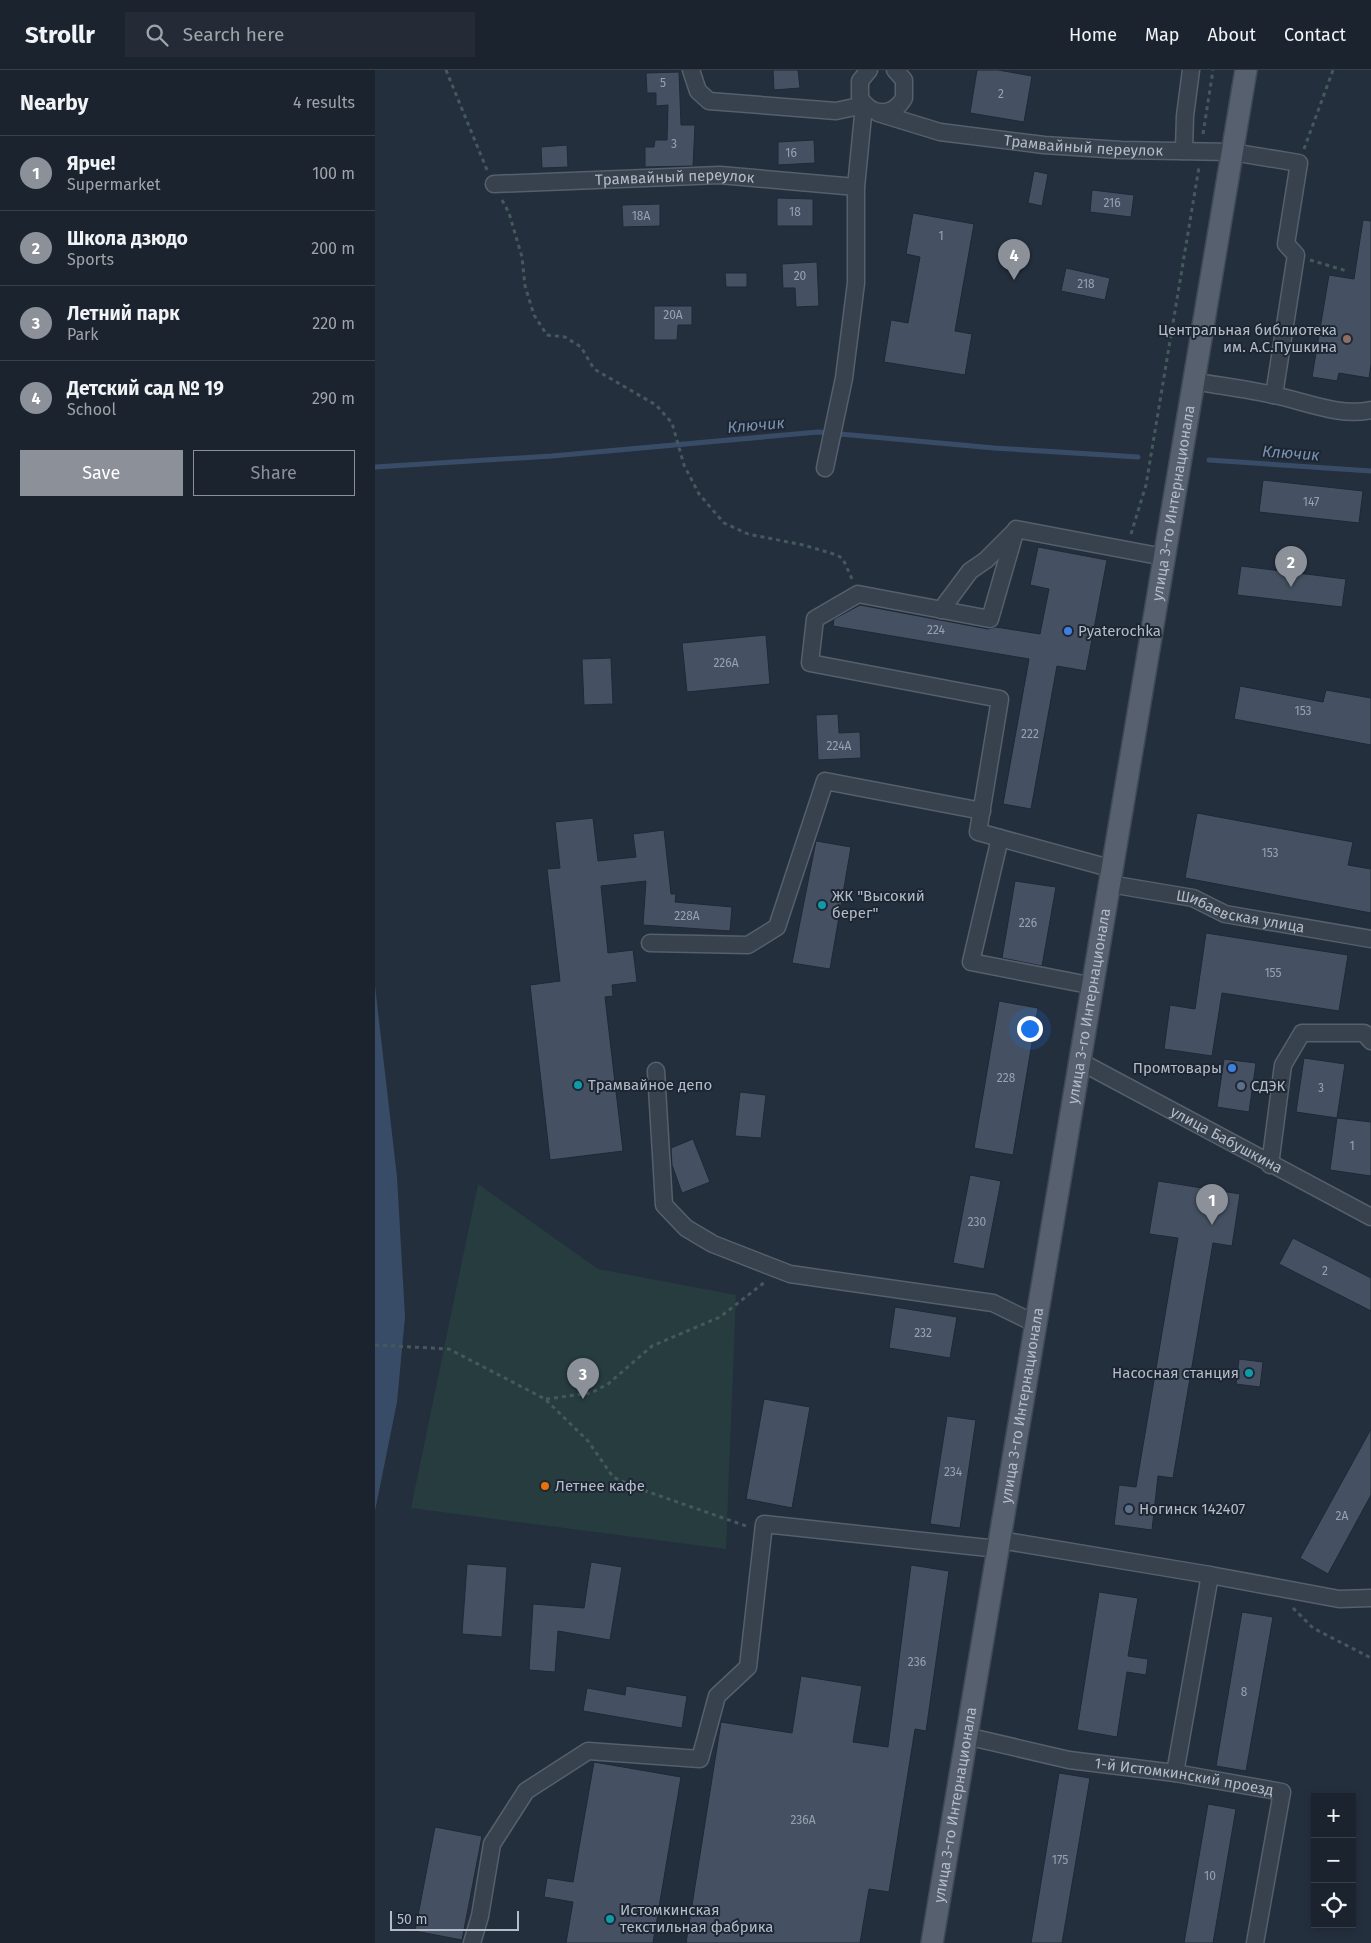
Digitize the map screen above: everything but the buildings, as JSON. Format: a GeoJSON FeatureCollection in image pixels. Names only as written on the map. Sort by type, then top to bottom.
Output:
{"type":"FeatureCollection","features":[{"type":"Feature","properties":{"kind":"main road","name":"улица 3-го Интернационала"},"geometry":{"type":"LineString","coordinates":[[932,1943],[1246,70]]}},
{"type":"Feature","properties":{"kind":"street"},"geometry":{"type":"LineString","coordinates":[[691,70],[698,91],[709,101],[836,111],[894,110],[904,98],[906,90],[898,71]]}},
{"type":"Feature","properties":{"kind":"street"},"geometry":{"type":"LineString","coordinates":[[1184,151],[1191,70]]}},
{"type":"Feature","properties":{"kind":"street"},"geometry":{"type":"LineString","coordinates":[[825,468],[844,378],[856,283],[856,186],[871,109],[859,89],[866,71]]}},
{"type":"Feature","properties":{"kind":"street"},"geometry":{"type":"LineString","coordinates":[[904,98],[922,126]]}},
{"type":"Feature","properties":{"kind":"street","name":"Трамвайный переулок"},"geometry":{"type":"LineString","coordinates":[[871,109],[941,132],[1044,145],[1121,150],[1232,152],[1299,163]]}},
{"type":"Feature","properties":{"kind":"street"},"geometry":{"type":"LineString","coordinates":[[1274,395],[1295,255],[1286,244],[1299,163]]}},
{"type":"Feature","properties":{"kind":"street","name":"Трамвайный переулок"},"geometry":{"type":"LineString","coordinates":[[494,184],[720,175],[856,186]]}},
{"type":"Feature","properties":{"kind":"street"},"geometry":{"type":"LineString","coordinates":[[1193,381],[1274,395],[1330,409],[1362,412],[1371,410]]}},
{"type":"Feature","properties":{"kind":"street"},"geometry":{"type":"LineString","coordinates":[[1016,529],[1164,557]]}},
{"type":"Feature","properties":{"kind":"street"},"geometry":{"type":"LineString","coordinates":[[941,610],[970,570],[987,560],[1016,529]]}},
{"type":"Feature","properties":{"kind":"street"},"geometry":{"type":"LineString","coordinates":[[650,943],[748,945],[777,927],[825,781],[982,811],[1000,699],[810,664],[815,619],[858,594],[990,619],[1016,529]]}},
{"type":"Feature","properties":{"kind":"street","name":"Шибаевская улица"},"geometry":{"type":"LineString","coordinates":[[982,811],[978,832],[1112,877],[1193,898],[1225,914],[1371,939]]}},
{"type":"Feature","properties":{"kind":"street"},"geometry":{"type":"LineString","coordinates":[[1000,838],[971,962],[1093,986]]}},
{"type":"Feature","properties":{"kind":"street"},"geometry":{"type":"LineString","coordinates":[[1270,1165],[1283,1065],[1302,1033],[1364,1034],[1371,1041]]}},
{"type":"Feature","properties":{"kind":"street","name":"улица Бабушкина"},"geometry":{"type":"LineString","coordinates":[[1081,1062],[1270,1165],[1371,1217]]}},
{"type":"Feature","properties":{"kind":"street"},"geometry":{"type":"LineString","coordinates":[[656,1071],[664,1205],[686,1228],[713,1244],[790,1274],[993,1303],[1036,1324]]}},
{"type":"Feature","properties":{"kind":"street"},"geometry":{"type":"LineString","coordinates":[[472,1943],[480,1916],[492,1844],[526,1791],[588,1752],[699,1759],[717,1696],[748,1667],[764,1528],[999,1544],[1211,1575],[1339,1599],[1371,1598]]}},
{"type":"Feature","properties":{"kind":"street"},"geometry":{"type":"LineString","coordinates":[[1175,1773],[1211,1575]]}},
{"type":"Feature","properties":{"kind":"street","name":"1-й Истомкинский проезд"},"geometry":{"type":"LineString","coordinates":[[966,1736],[1069,1760],[1175,1773],[1281,1792],[1255,1943]]}},
{"type":"Feature","properties":{"kind":"path"},"geometry":{"type":"LineString","coordinates":[[446,70],[475,143],[509,213],[534,315],[547,335],[565,338],[581,347],[594,369],[656,405],[672,423],[685,465],[699,494],[724,523],[748,534],[803,545],[837,555],[843,559],[858,594]]}},
{"type":"Feature","properties":{"kind":"path"},"geometry":{"type":"LineString","coordinates":[[1127,550],[1146,485],[1213,70]]}},
{"type":"Feature","properties":{"kind":"path"},"geometry":{"type":"LineString","coordinates":[[1299,163],[1333,70]]}},
{"type":"Feature","properties":{"kind":"path"},"geometry":{"type":"LineString","coordinates":[[1295,255],[1347,271]]}},
{"type":"Feature","properties":{"kind":"path"},"geometry":{"type":"LineString","coordinates":[[545,1399],[591,1393],[608,1384],[652,1346],[720,1316],[768,1280],[790,1274]]}},
{"type":"Feature","properties":{"kind":"path"},"geometry":{"type":"LineString","coordinates":[[375,1345],[449,1349],[545,1399],[588,1441],[613,1477],[637,1488],[764,1528]]}},
{"type":"Feature","properties":{"kind":"path"},"geometry":{"type":"LineString","coordinates":[[1292,1607],[1313,1628],[1371,1658]]}},
{"type":"Feature","properties":{"kind":"green space"},"geometry":{"type":"Polygon","coordinates":[[[478,1184],[598,1269],[736,1295],[726,1549],[411,1508],[478,1184]]]}},
{"type":"Feature","properties":{"kind":"water"},"geometry":{"type":"Polygon","coordinates":[[[375,986],[397,1177],[405,1317],[397,1402],[375,1511],[375,986]]]}},
{"type":"Feature","properties":{"kind":"waterway","name":"Ключик"},"geometry":{"type":"LineString","coordinates":[[375,467],[552,456],[818,432],[994,448],[1138,457]]}},
{"type":"Feature","properties":{"kind":"waterway","name":"Ключик"},"geometry":{"type":"LineString","coordinates":[[1209,460],[1371,471]]}},
{"type":"Feature","properties":{"kind":"place","name":"Детский сад № 19"},"geometry":{"type":"Point","coordinates":[1014,280]}},
{"type":"Feature","properties":{"kind":"place","name":"Центральная библиотека им. А.С.Пушкина"},"geometry":{"type":"Point","coordinates":[1347,339]}},
{"type":"Feature","properties":{"kind":"place","name":"Школа дзюдо"},"geometry":{"type":"Point","coordinates":[1291,587]}},
{"type":"Feature","properties":{"kind":"place","name":"Pyaterochka"},"geometry":{"type":"Point","coordinates":[1068,631]}},
{"type":"Feature","properties":{"kind":"place","name":"ЖК \"Высокий берег\""},"geometry":{"type":"Point","coordinates":[822,905]}},
{"type":"Feature","properties":{"kind":"place","name":"Промтовары"},"geometry":{"type":"Point","coordinates":[1232,1068]}},
{"type":"Feature","properties":{"kind":"place","name":"Трамвайное депо"},"geometry":{"type":"Point","coordinates":[578,1085]}},
{"type":"Feature","properties":{"kind":"place","name":"СДЭК"},"geometry":{"type":"Point","coordinates":[1241,1086]}},
{"type":"Feature","properties":{"kind":"place","name":"Ярче!"},"geometry":{"type":"Point","coordinates":[1212,1225]}},
{"type":"Feature","properties":{"kind":"place","name":"Насосная станция"},"geometry":{"type":"Point","coordinates":[1249,1373]}},
{"type":"Feature","properties":{"kind":"place","name":"Летний парк"},"geometry":{"type":"Point","coordinates":[583,1399]}},
{"type":"Feature","properties":{"kind":"place","name":"Летнее кафе"},"geometry":{"type":"Point","coordinates":[545,1486]}},
{"type":"Feature","properties":{"kind":"place","name":"Ногинск 142407"},"geometry":{"type":"Point","coordinates":[1129,1509]}},
{"type":"Feature","properties":{"kind":"place","name":"Истомкинская текстильная фабрика"},"geometry":{"type":"Point","coordinates":[610,1919]}}]}
